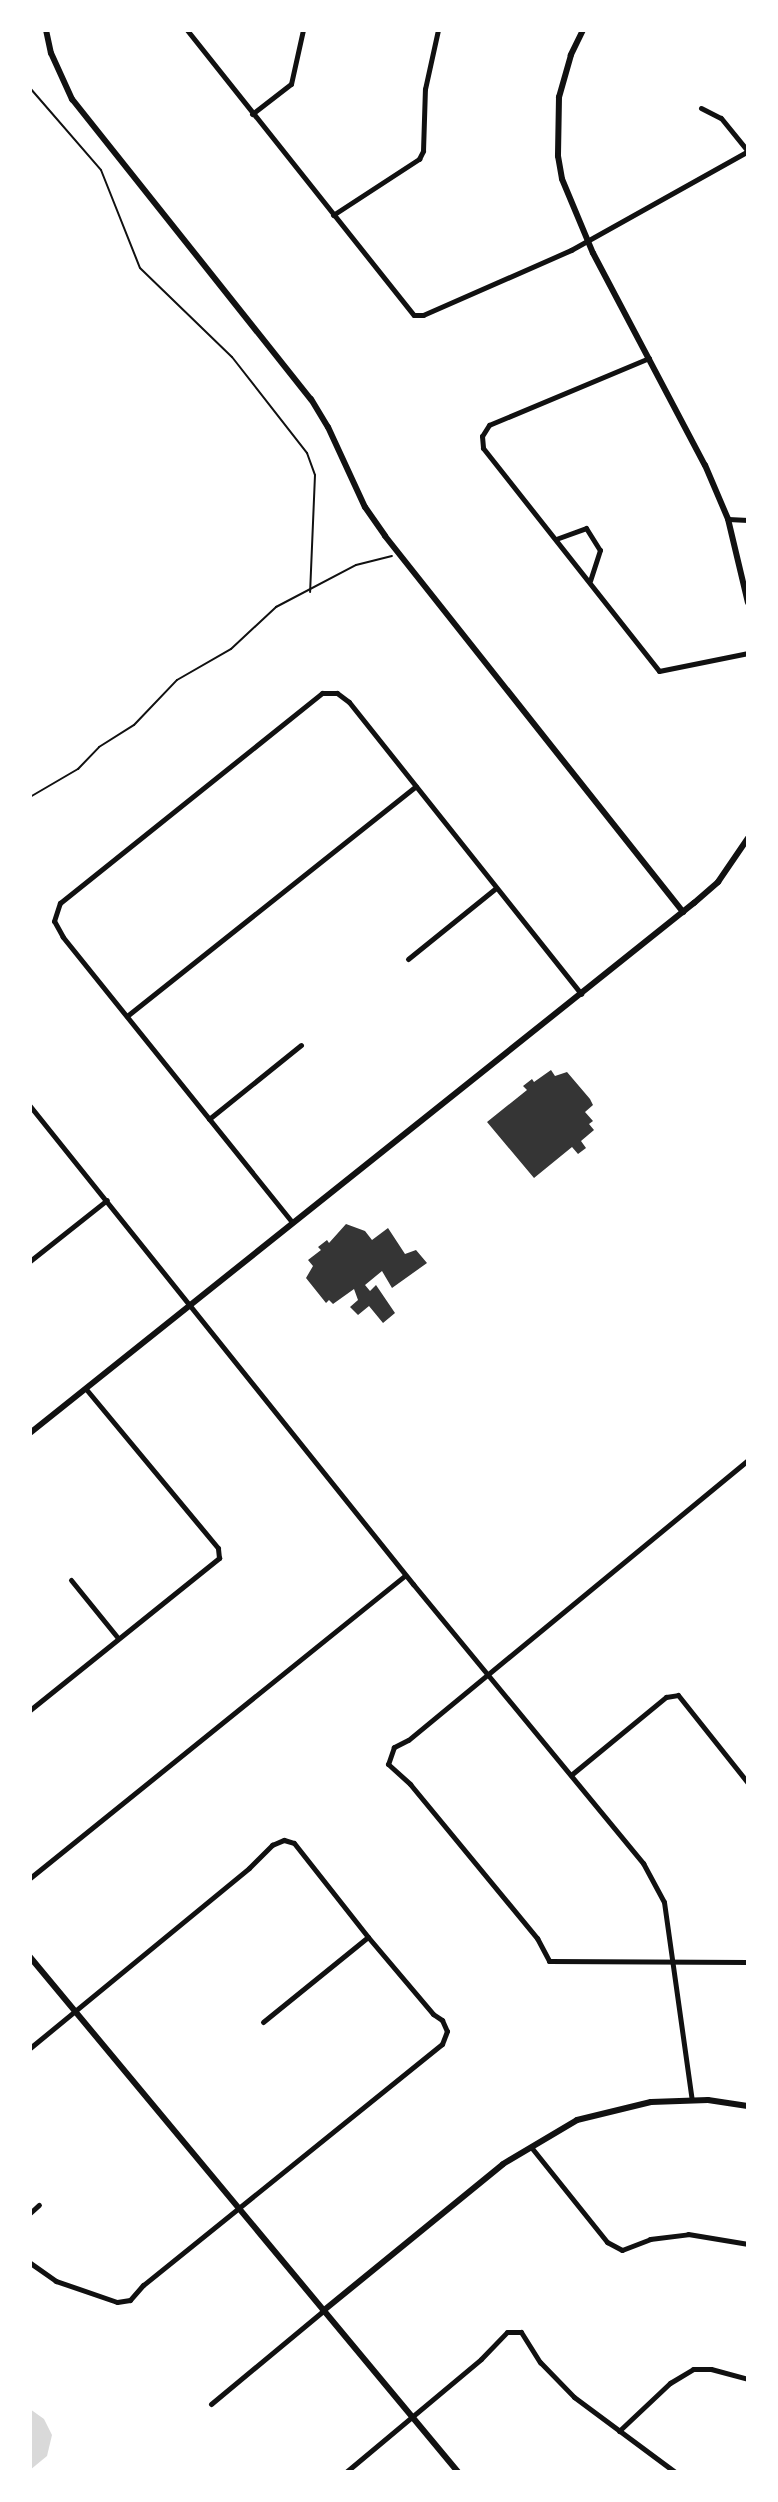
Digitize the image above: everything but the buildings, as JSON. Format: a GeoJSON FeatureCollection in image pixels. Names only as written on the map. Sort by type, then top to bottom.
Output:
{"type":"FeatureCollection","features":[{"type":"Feature","properties":{"kind":"street"},"geometry":{"type":"LineString","coordinates":[[46,30],[51,53],[72,99],[311,399],[328,427],[365,507],[385,536],[683,912]]}},
{"type":"Feature","properties":{"kind":"street"},"geometry":{"type":"LineString","coordinates":[[187,30],[407,310],[418,316],[588,242],[748,151],[721,118],[701,108]]}},
{"type":"Feature","properties":{"kind":"street"},"geometry":{"type":"LineString","coordinates":[[252,114],[291,84],[303,30]]}},
{"type":"Feature","properties":{"kind":"street"},"geometry":{"type":"LineString","coordinates":[[333,215],[419,159],[423,151],[425,89],[438,30]]}},
{"type":"Feature","properties":{"kind":"street"},"geometry":{"type":"LineString","coordinates":[[583,30],[564,73],[556,119],[562,179],[588,242],[705,465],[728,519],[748,603]]}},
{"type":"Feature","properties":{"kind":"street"},"geometry":{"type":"LineString","coordinates":[[649,358],[494,423],[483,432],[481,443],[659,671],[748,653]]}},
{"type":"Feature","properties":{"kind":"street"},"geometry":{"type":"LineString","coordinates":[[728,519],[748,520]]}},
{"type":"Feature","properties":{"kind":"street"},"geometry":{"type":"LineString","coordinates":[[556,539],[584,527],[588,530],[600,550],[589,581]]}},
{"type":"Feature","properties":{"kind":"street"},"geometry":{"type":"LineString","coordinates":[[292,1222],[54,921],[60,903],[322,693],[337,693],[349,702],[581,994]]}},
{"type":"Feature","properties":{"kind":"street"},"geometry":{"type":"LineString","coordinates":[[127,1016],[416,786]]}},
{"type":"Feature","properties":{"kind":"street"},"geometry":{"type":"LineString","coordinates":[[30,1433],[683,912],[718,882],[748,838]]}},
{"type":"Feature","properties":{"kind":"street"},"geometry":{"type":"LineString","coordinates":[[408,959],[496,888]]}},
{"type":"Feature","properties":{"kind":"street"},"geometry":{"type":"LineString","coordinates":[[209,1119],[301,1045]]}},
{"type":"Feature","properties":{"kind":"street"},"geometry":{"type":"LineString","coordinates":[[30,1106],[405,1575],[643,1863],[664,1902],[692,2100]]}},
{"type":"Feature","properties":{"kind":"street"},"geometry":{"type":"LineString","coordinates":[[30,1261],[107,1200]]}},
{"type":"Feature","properties":{"kind":"street"},"geometry":{"type":"LineString","coordinates":[[30,1710],[219,1558],[218,1548],[86,1389]]}},
{"type":"Feature","properties":{"kind":"street"},"geometry":{"type":"LineString","coordinates":[[748,1460],[408,1740],[394,1747],[388,1764],[410,1784],[537,1938],[549,1961],[748,1962]]}},
{"type":"Feature","properties":{"kind":"street"},"geometry":{"type":"LineString","coordinates":[[30,1878],[405,1575]]}},
{"type":"Feature","properties":{"kind":"street"},"geometry":{"type":"LineString","coordinates":[[71,1580],[118,1638]]}},
{"type":"Feature","properties":{"kind":"street"},"geometry":{"type":"LineString","coordinates":[[571,1775],[666,1697],[678,1695],[748,1783]]}},
{"type":"Feature","properties":{"kind":"street"},"geometry":{"type":"LineString","coordinates":[[30,2048],[249,1868],[272,1845],[284,1840],[294,1843],[368,1937],[433,2014],[442,2020],[447,2031],[442,2044],[143,2285],[130,2300],[117,2302],[56,2281],[30,2263]]}},
{"type":"Feature","properties":{"kind":"street"},"geometry":{"type":"LineString","coordinates":[[263,2022],[368,1937]]}},
{"type":"Feature","properties":{"kind":"street"},"geometry":{"type":"LineString","coordinates":[[30,1957],[458,2472]]}},
{"type":"Feature","properties":{"kind":"street"},"geometry":{"type":"LineString","coordinates":[[211,2404],[503,2164],[577,2120],[651,2102],[692,2100],[748,2106]]}},
{"type":"Feature","properties":{"kind":"street"},"geometry":{"type":"LineString","coordinates":[[531,2147],[607,2242],[622,2250],[650,2239],[688,2234],[748,2244]]}},
{"type":"Feature","properties":{"kind":"street"},"geometry":{"type":"LineString","coordinates":[[30,2213],[39,2205]]}},
{"type":"Feature","properties":{"kind":"street"},"geometry":{"type":"LineString","coordinates":[[346,2472],[481,2359],[507,2332],[521,2332],[540,2362],[574,2397],[675,2472]]}},
{"type":"Feature","properties":{"kind":"street"},"geometry":{"type":"LineString","coordinates":[[619,2431],[670,2383],[693,2369],[711,2369],[748,2379]]}},
{"type":"Feature","properties":{"kind":"path"},"geometry":{"type":"LineString","coordinates":[[30,88],[101,170],[140,268],[232,357],[307,453],[315,475],[310,592]]}},
{"type":"Feature","properties":{"kind":"path"},"geometry":{"type":"LineString","coordinates":[[30,797],[78,769],[99,747],[134,725],[177,680],[231,649],[270,611],[356,565],[388,559]]}},
{"type":"Feature","properties":{"kind":"shaded area"},"geometry":{"type":"Polygon","coordinates":[[[30,2409],[44,2419],[52,2435],[47,2456],[30,2470],[30,2409]]]}}]}
